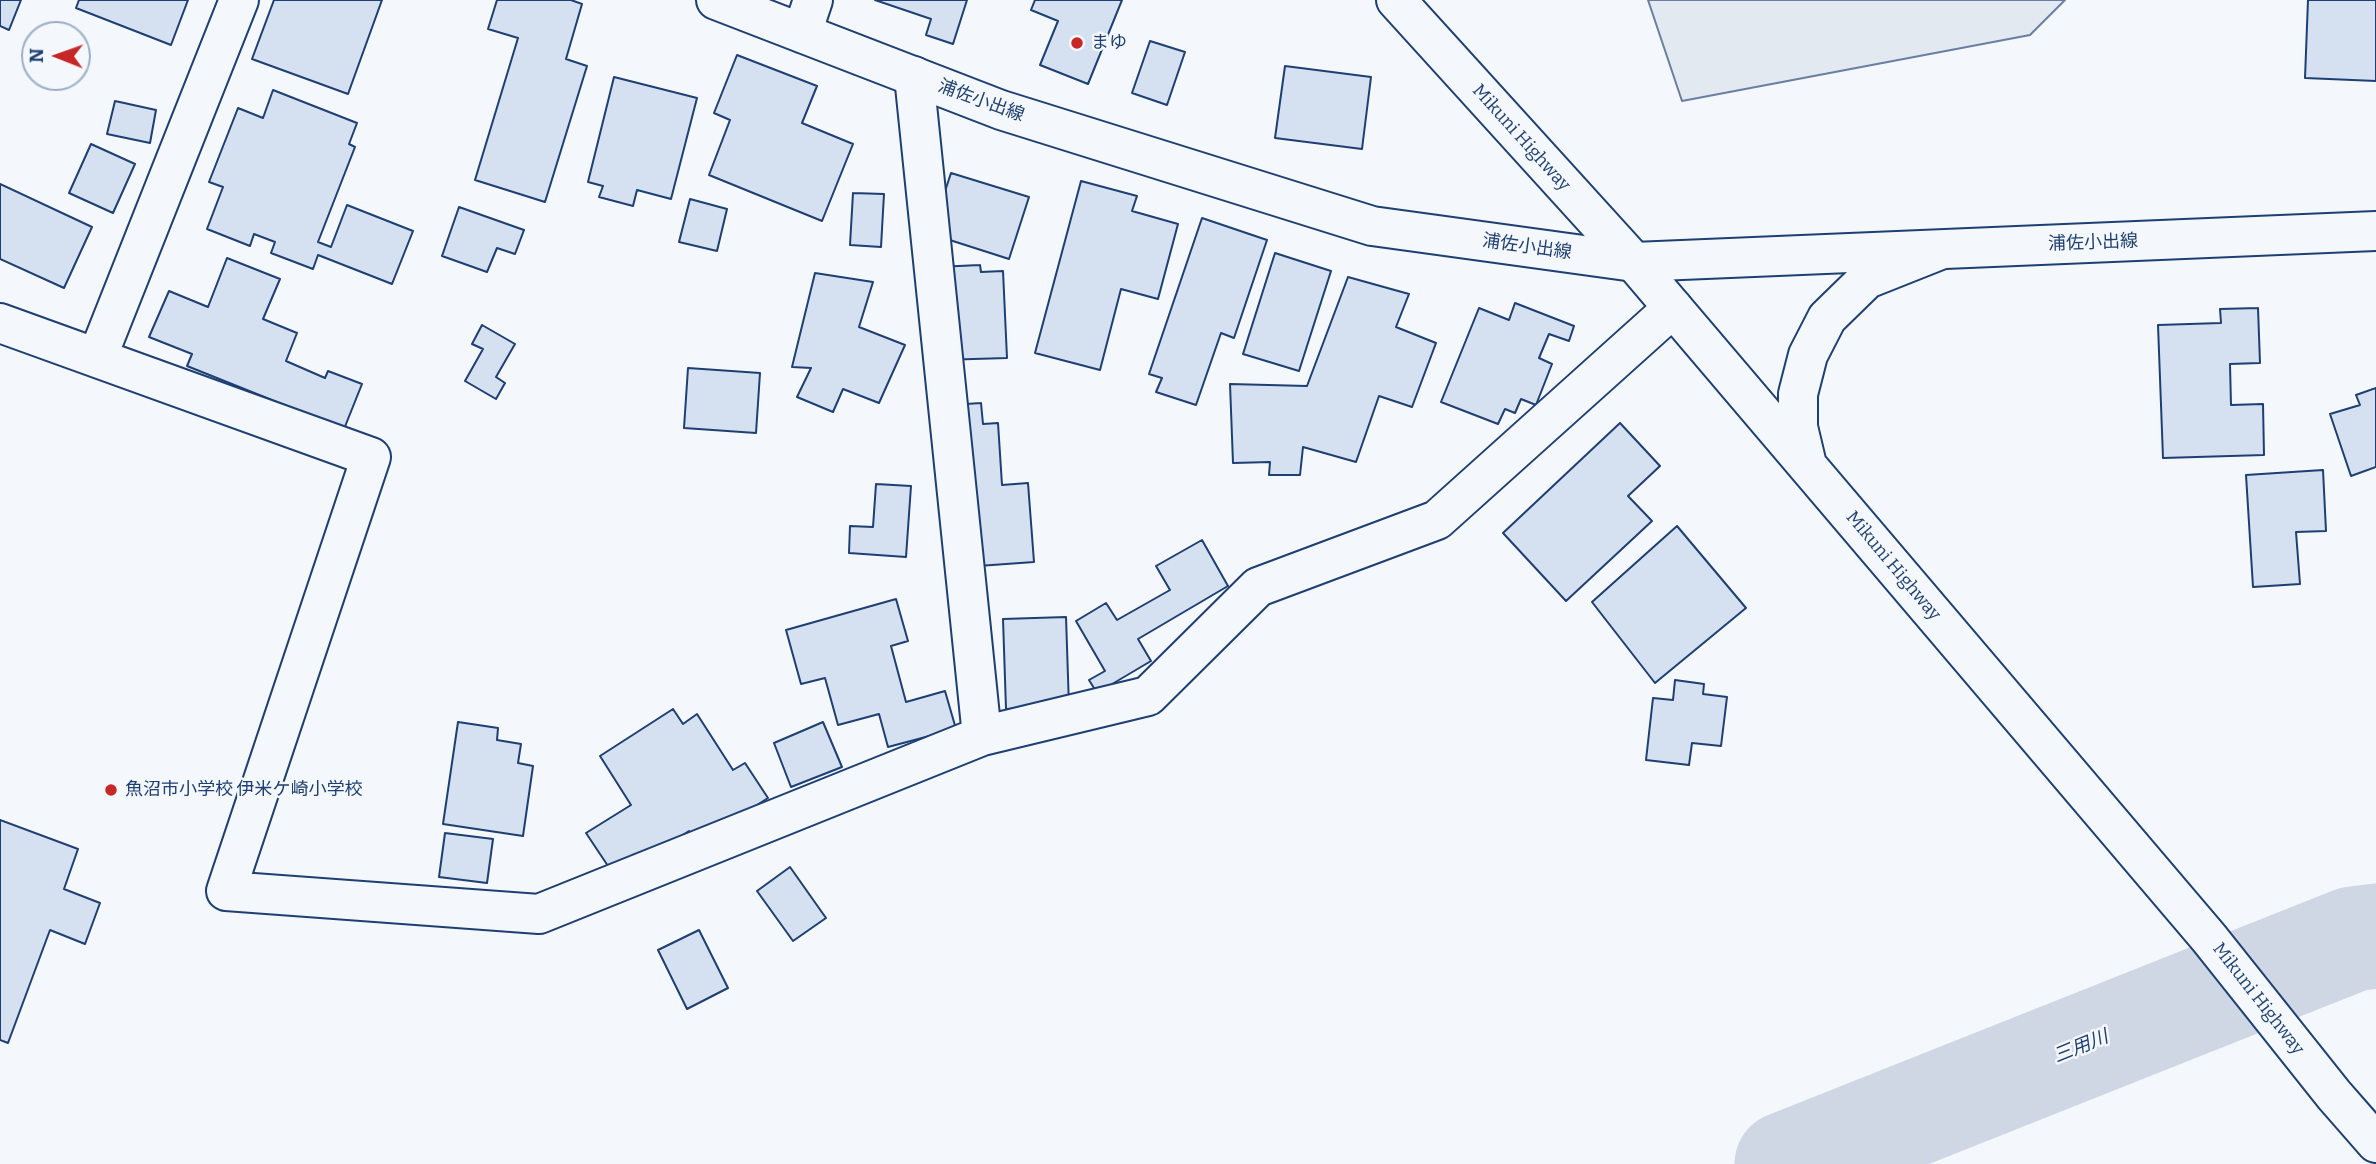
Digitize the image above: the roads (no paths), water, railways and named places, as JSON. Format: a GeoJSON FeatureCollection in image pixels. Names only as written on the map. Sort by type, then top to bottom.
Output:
{"type":"FeatureCollection","features":[{"type":"Feature","properties":{"kind":"main road"},"geometry":{"type":"LineString","coordinates":[[97,358],[239,0]]}},
{"type":"Feature","properties":{"kind":"main road","name":"浦佐小出線"},"geometry":{"type":"LineString","coordinates":[[716,0],[808,17],[914,76],[1001,110],[1372,226],[1634,262],[2376,231]]}},
{"type":"Feature","properties":{"kind":"main road","name":"Mikuni Highway"},"geometry":{"type":"LineString","coordinates":[[1396,0],[1634,262],[2210,938],[2334,1095],[2376,1143]]}},
{"type":"Feature","properties":{"kind":"main road"},"geometry":{"type":"LineString","coordinates":[[914,76],[982,736]]}},
{"type":"Feature","properties":{"kind":"main road"},"geometry":{"type":"LineString","coordinates":[[1808,466],[1798,427],[1798,394],[1808,355],[1827,318],[1867,279],[1940,250]]}},
{"type":"Feature","properties":{"kind":"main road"},"geometry":{"type":"LineString","coordinates":[[0,323],[371,457],[226,891],[539,914],[982,736],[1148,696],[1258,587],[1437,520],[1673,308]]}},
{"type":"Feature","properties":{"kind":"waterway","name":"三用川"},"geometry":{"type":"LineString","coordinates":[[1787,1164],[2353,939],[2376,936]]}},
{"type":"Feature","properties":{"kind":"place","name":"まゆ"},"geometry":{"type":"Point","coordinates":[1077,43]}},
{"type":"Feature","properties":{"kind":"place","name":"魚沼市小学校 伊米ケ崎小学校"},"geometry":{"type":"Point","coordinates":[111,790]}}]}
